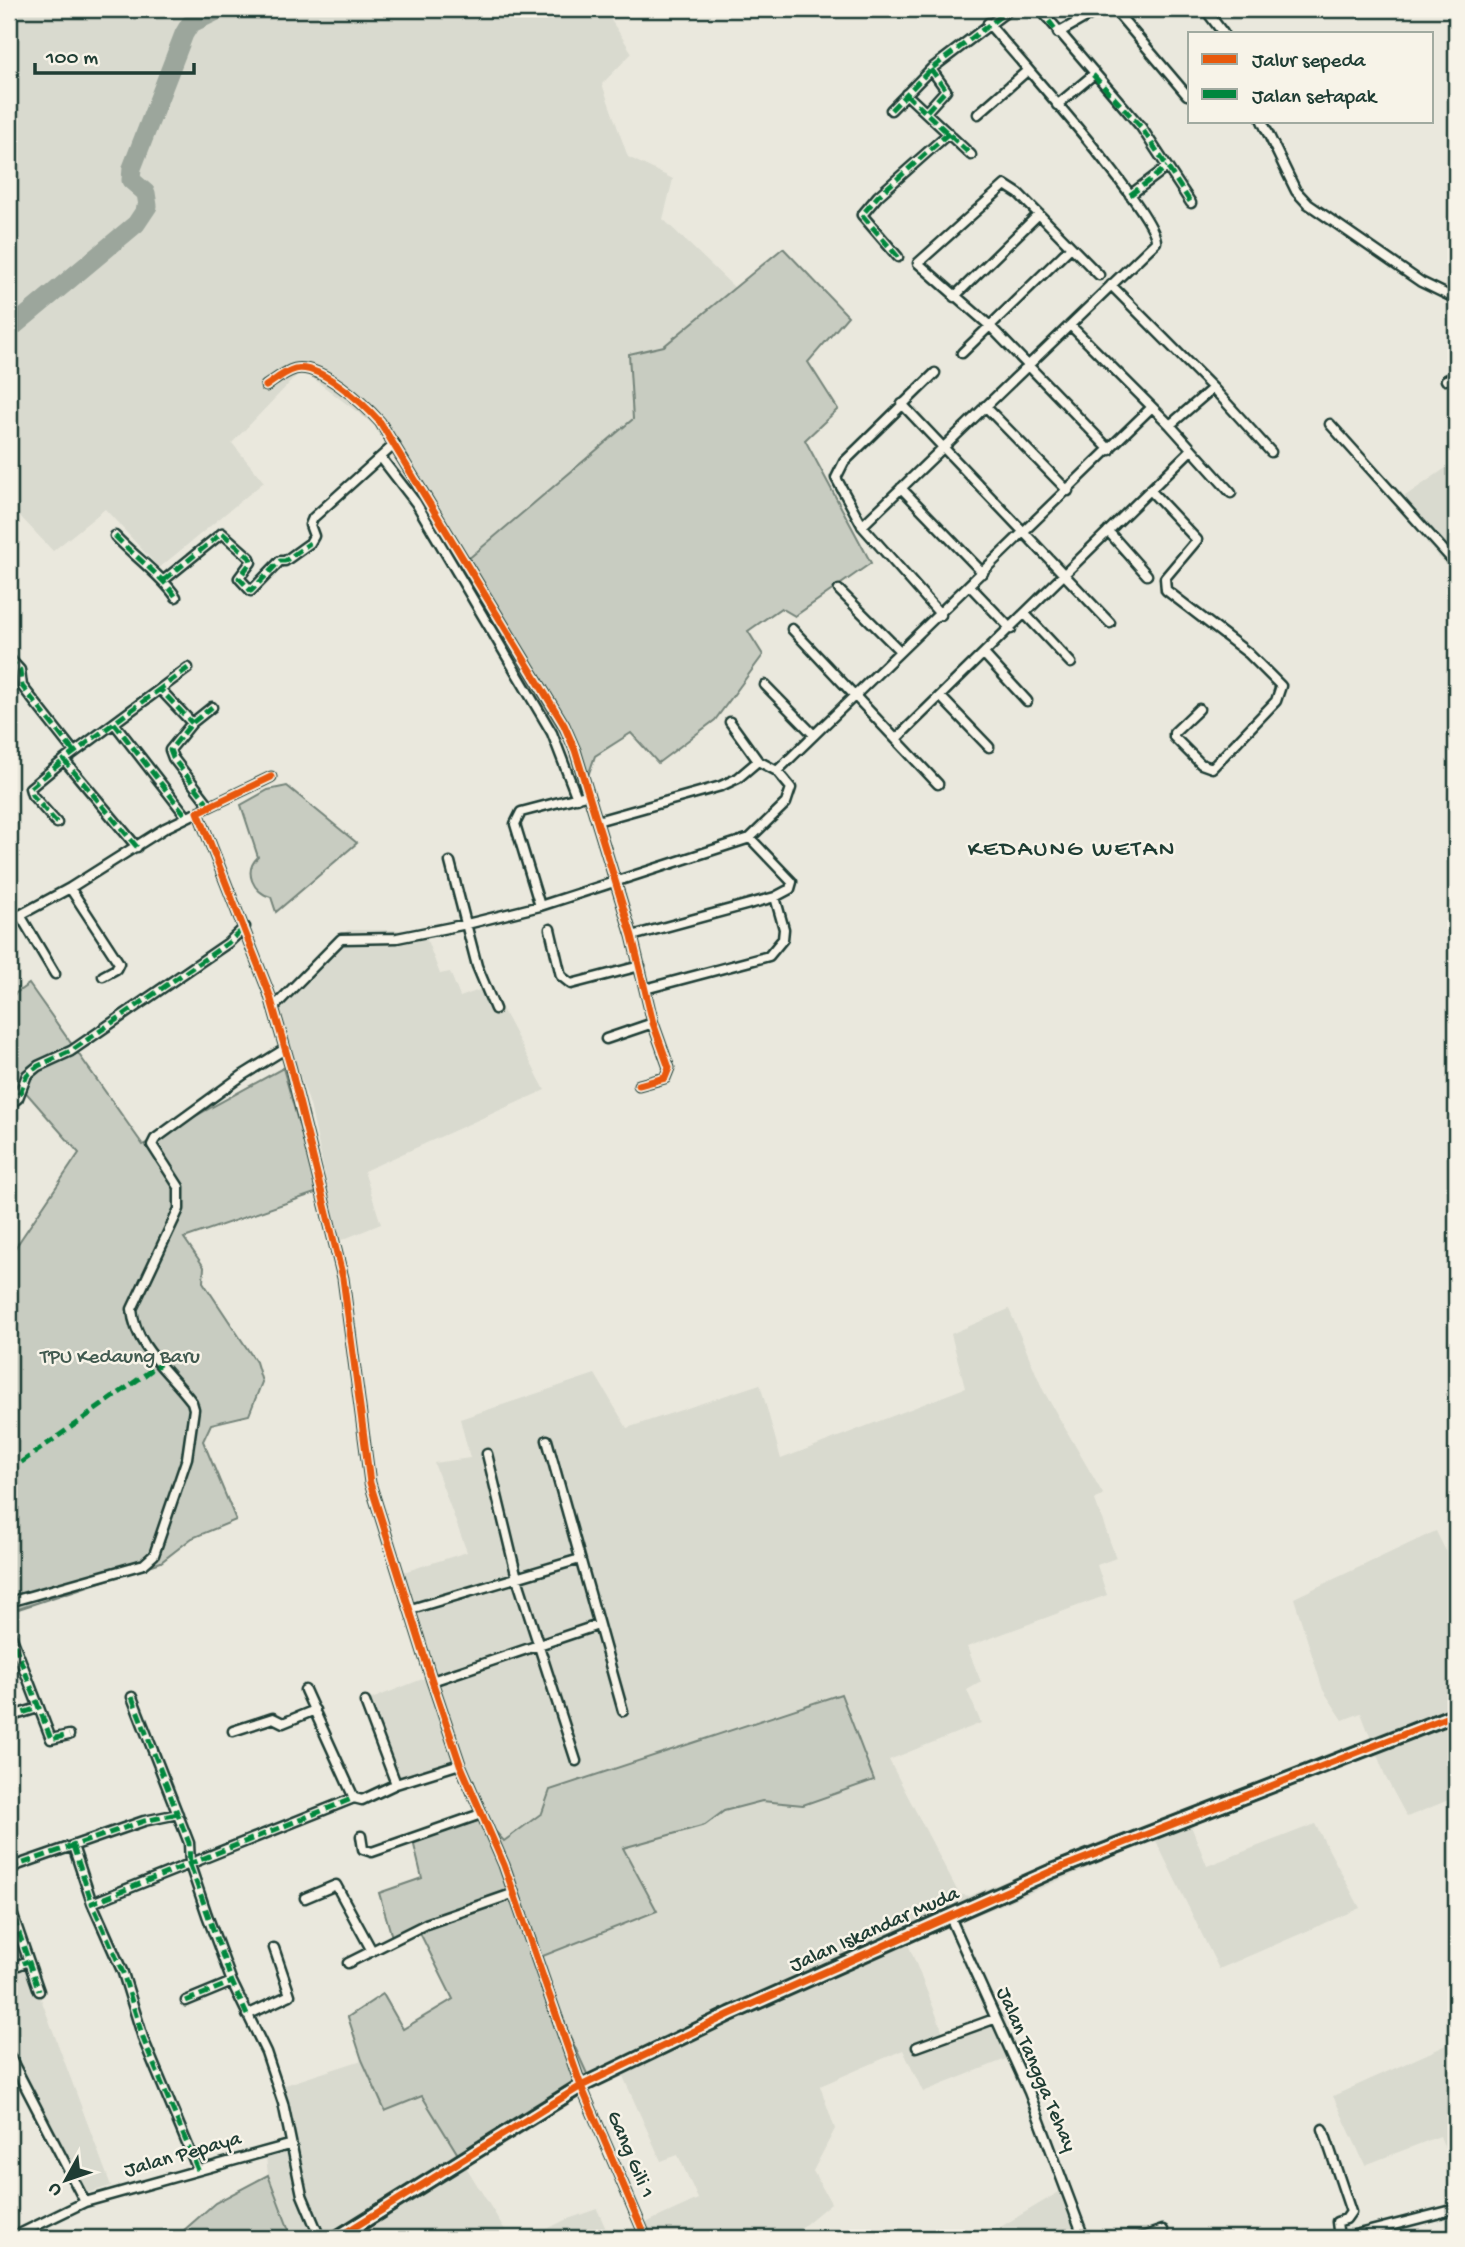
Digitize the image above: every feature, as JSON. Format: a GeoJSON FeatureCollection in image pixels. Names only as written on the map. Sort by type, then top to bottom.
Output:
{"type":"FeatureCollection","features":[{"type":"Feature","properties":{"kind":"street"},"geometry":{"type":"LineString","coordinates":[[891,110],[931,68],[1010,9]]}},
{"type":"Feature","properties":{"kind":"street"},"geometry":{"type":"LineString","coordinates":[[1040,9],[1093,75],[1141,127],[1191,203]]}},
{"type":"Feature","properties":{"kind":"street"},"geometry":{"type":"LineString","coordinates":[[1058,33],[1100,9]]}},
{"type":"Feature","properties":{"kind":"street"},"geometry":{"type":"LineString","coordinates":[[1114,9],[1187,95]]}},
{"type":"Feature","properties":{"kind":"street"},"geometry":{"type":"LineString","coordinates":[[1205,9],[1222,32]]}},
{"type":"Feature","properties":{"kind":"street"},"geometry":{"type":"LineString","coordinates":[[862,526],[1156,242],[1154,230],[1130,195],[988,23]]}},
{"type":"Feature","properties":{"kind":"street"},"geometry":{"type":"LineString","coordinates":[[927,111],[946,90],[931,68]]}},
{"type":"Feature","properties":{"kind":"street"},"geometry":{"type":"LineString","coordinates":[[978,114],[1028,70]]}},
{"type":"Feature","properties":{"kind":"street"},"geometry":{"type":"LineString","coordinates":[[1057,104],[1093,75]]}},
{"type":"Feature","properties":{"kind":"street"},"geometry":{"type":"LineString","coordinates":[[906,94],[971,155]]}},
{"type":"Feature","properties":{"kind":"street"},"geometry":{"type":"LineString","coordinates":[[1262,122],[1290,181],[1308,204],[1420,282],[1456,299]]}},
{"type":"Feature","properties":{"kind":"street"},"geometry":{"type":"LineString","coordinates":[[898,257],[862,215],[878,196],[949,133]]}},
{"type":"Feature","properties":{"kind":"street"},"geometry":{"type":"LineString","coordinates":[[1130,195],[1167,167]]}},
{"type":"Feature","properties":{"kind":"street"},"geometry":{"type":"LineString","coordinates":[[1099,275],[1039,214],[1005,185],[918,261],[954,298],[990,326],[1110,450]]}},
{"type":"Feature","properties":{"kind":"street"},"geometry":{"type":"LineString","coordinates":[[954,298],[1039,214]]}},
{"type":"Feature","properties":{"kind":"street"},"geometry":{"type":"LineString","coordinates":[[962,354],[1071,247]]}},
{"type":"Feature","properties":{"kind":"street"},"geometry":{"type":"LineString","coordinates":[[1111,285],[1213,388],[1271,452]]}},
{"type":"Feature","properties":{"kind":"street"},"geometry":{"type":"LineString","coordinates":[[1070,325],[1170,425],[1231,493]]}},
{"type":"Feature","properties":{"kind":"street"},"geometry":{"type":"LineString","coordinates":[[267,386],[297,368],[315,370],[371,412],[395,444],[564,725],[632,936],[653,1023],[669,1074],[665,1078],[639,1085]]}},
{"type":"Feature","properties":{"kind":"street"},"geometry":{"type":"LineString","coordinates":[[935,373],[836,473],[862,526],[941,615]]}},
{"type":"Feature","properties":{"kind":"street"},"geometry":{"type":"LineString","coordinates":[[1446,380],[1456,376]]}},
{"type":"Feature","properties":{"kind":"street"},"geometry":{"type":"LineString","coordinates":[[1170,425],[1213,388]]}},
{"type":"Feature","properties":{"kind":"street"},"geometry":{"type":"LineString","coordinates":[[902,404],[1110,623]]}},
{"type":"Feature","properties":{"kind":"street"},"geometry":{"type":"LineString","coordinates":[[985,406],[1068,491]]}},
{"type":"Feature","properties":{"kind":"street"},"geometry":{"type":"LineString","coordinates":[[777,771],[900,651],[941,615],[1152,407]]}},
{"type":"Feature","properties":{"kind":"street"},"geometry":{"type":"LineString","coordinates":[[1330,424],[1456,564]]}},
{"type":"Feature","properties":{"kind":"street"},"geometry":{"type":"LineString","coordinates":[[164,580],[222,533],[250,558],[251,562],[239,578],[251,591],[280,561],[285,561],[310,543],[314,536],[310,525],[313,518],[382,459],[395,444]]}},
{"type":"Feature","properties":{"kind":"street"},"geometry":{"type":"LineString","coordinates":[[896,739],[1191,450]]}},
{"type":"Feature","properties":{"kind":"street"},"geometry":{"type":"LineString","coordinates":[[382,459],[416,503],[552,733],[577,798]]}},
{"type":"Feature","properties":{"kind":"street"},"geometry":{"type":"LineString","coordinates":[[901,488],[983,573]]}},
{"type":"Feature","properties":{"kind":"street"},"geometry":{"type":"LineString","coordinates":[[1150,490],[1197,540],[1165,578],[1166,590],[1248,653],[1281,686],[1276,701],[1212,768],[1201,764],[1174,737],[1174,733],[1199,709]]}},
{"type":"Feature","properties":{"kind":"street"},"geometry":{"type":"LineString","coordinates":[[1108,531],[1147,575]]}},
{"type":"Feature","properties":{"kind":"street"},"geometry":{"type":"LineString","coordinates":[[115,536],[164,580],[176,597]]}},
{"type":"Feature","properties":{"kind":"street"},"geometry":{"type":"LineString","coordinates":[[970,586],[1011,629]]}},
{"type":"Feature","properties":{"kind":"street"},"geometry":{"type":"LineString","coordinates":[[839,590],[900,651]]}},
{"type":"Feature","properties":{"kind":"street"},"geometry":{"type":"LineString","coordinates":[[1025,614],[1070,663]]}},
{"type":"Feature","properties":{"kind":"street"},"geometry":{"type":"LineString","coordinates":[[792,629],[938,784]]}},
{"type":"Feature","properties":{"kind":"street"},"geometry":{"type":"LineString","coordinates":[[984,654],[1027,701]]}},
{"type":"Feature","properties":{"kind":"street"},"geometry":{"type":"LineString","coordinates":[[9,658],[20,670],[22,686],[74,752]]}},
{"type":"Feature","properties":{"kind":"street"},"geometry":{"type":"LineString","coordinates":[[57,823],[30,791],[32,786],[188,668]]}},
{"type":"Feature","properties":{"kind":"street"},"geometry":{"type":"LineString","coordinates":[[765,685],[814,735]]}},
{"type":"Feature","properties":{"kind":"street"},"geometry":{"type":"LineString","coordinates":[[160,689],[192,723]]}},
{"type":"Feature","properties":{"kind":"street"},"geometry":{"type":"LineString","coordinates":[[940,696],[989,747]]}},
{"type":"Feature","properties":{"kind":"street"},"geometry":{"type":"LineString","coordinates":[[210,806],[173,758],[170,750],[192,723],[212,707]]}},
{"type":"Feature","properties":{"kind":"street"},"geometry":{"type":"LineString","coordinates":[[273,1008],[341,939],[397,938],[540,906],[750,838],[786,803],[790,788],[777,771],[758,761],[730,722]]}},
{"type":"Feature","properties":{"kind":"street"},"geometry":{"type":"LineString","coordinates":[[114,723],[187,817]]}},
{"type":"Feature","properties":{"kind":"street"},"geometry":{"type":"LineString","coordinates":[[64,760],[137,847]]}},
{"type":"Feature","properties":{"kind":"street"},"geometry":{"type":"LineString","coordinates":[[597,821],[721,786],[738,778],[758,761]]}},
{"type":"Feature","properties":{"kind":"street"},"geometry":{"type":"LineString","coordinates":[[9,921],[70,888],[165,828],[271,776]]}},
{"type":"Feature","properties":{"kind":"street"},"geometry":{"type":"LineString","coordinates":[[540,906],[514,824],[516,817],[522,812],[588,795]]}},
{"type":"Feature","properties":{"kind":"street","name":"Gang Gili 1"},"geometry":{"type":"LineString","coordinates":[[198,812],[245,927],[285,1049],[343,1278],[369,1478],[432,1681],[460,1764],[504,1865],[581,2086],[646,2238]]}},
{"type":"Feature","properties":{"kind":"street"},"geometry":{"type":"LineString","coordinates":[[632,936],[775,897],[790,888],[792,882],[750,838]]}},
{"type":"Feature","properties":{"kind":"street"},"geometry":{"type":"LineString","coordinates":[[450,862],[477,966],[495,1009]]}},
{"type":"Feature","properties":{"kind":"street"},"geometry":{"type":"LineString","coordinates":[[70,888],[119,963],[116,969],[103,976]]}},
{"type":"Feature","properties":{"kind":"street"},"geometry":{"type":"LineString","coordinates":[[645,989],[769,956],[783,939],[784,929],[775,897]]}},
{"type":"Feature","properties":{"kind":"street"},"geometry":{"type":"LineString","coordinates":[[20,915],[55,974]]}},
{"type":"Feature","properties":{"kind":"street"},"geometry":{"type":"LineString","coordinates":[[9,1105],[18,1098],[27,1075],[38,1066],[71,1051],[228,943],[245,927]]}},
{"type":"Feature","properties":{"kind":"street"},"geometry":{"type":"LineString","coordinates":[[550,929],[561,976],[571,985],[640,966]]}},
{"type":"Feature","properties":{"kind":"street"},"geometry":{"type":"LineString","coordinates":[[606,1039],[653,1023]]}},
{"type":"Feature","properties":{"kind":"street"},"geometry":{"type":"LineString","coordinates":[[9,1602],[144,1564],[155,1555],[187,1458],[192,1402],[141,1341],[133,1325],[132,1309],[179,1209],[179,1186],[174,1174],[154,1152],[152,1145],[155,1139],[243,1075],[285,1049]]}},
{"type":"Feature","properties":{"kind":"street"},"geometry":{"type":"LineString","coordinates":[[9,1084],[18,1098]]}},
{"type":"Feature","properties":{"kind":"street"},"geometry":{"type":"LineString","coordinates":[[547,1440],[623,1711]]}},
{"type":"Feature","properties":{"kind":"street"},"geometry":{"type":"LineString","coordinates":[[486,1454],[517,1578],[576,1761]]}},
{"type":"Feature","properties":{"kind":"street"},"geometry":{"type":"LineString","coordinates":[[411,1609],[580,1559]]}},
{"type":"Feature","properties":{"kind":"street"},"geometry":{"type":"LineString","coordinates":[[432,1681],[598,1625]]}},
{"type":"Feature","properties":{"kind":"street"},"geometry":{"type":"LineString","coordinates":[[9,1630],[51,1739],[69,1735]]}},
{"type":"Feature","properties":{"kind":"street"},"geometry":{"type":"LineString","coordinates":[[305,1690],[354,1798]]}},
{"type":"Feature","properties":{"kind":"street"},"geometry":{"type":"LineString","coordinates":[[132,1697],[189,1843],[190,1865],[232,1982],[266,2052],[283,2103],[289,2145],[302,2195],[320,2238]]}},
{"type":"Feature","properties":{"kind":"street"},"geometry":{"type":"LineString","coordinates":[[365,1702],[396,1784]]}},
{"type":"Feature","properties":{"kind":"street"},"geometry":{"type":"LineString","coordinates":[[9,1717],[38,1708]]}},
{"type":"Feature","properties":{"kind":"street"},"geometry":{"type":"LineString","coordinates":[[233,1731],[272,1718],[283,1723],[315,1710]]}},
{"type":"Feature","properties":{"kind":"street","name":"Jalan Iskandar Muda"},"geometry":{"type":"LineString","coordinates":[[337,2238],[581,2086],[730,2014],[1052,1871],[1456,1714]]}},
{"type":"Feature","properties":{"kind":"street"},"geometry":{"type":"LineString","coordinates":[[92,1903],[354,1798],[362,1800],[396,1784],[460,1764]]}},
{"type":"Feature","properties":{"kind":"street"},"geometry":{"type":"LineString","coordinates":[[9,1868],[144,1821],[178,1814]]}},
{"type":"Feature","properties":{"kind":"street"},"geometry":{"type":"LineString","coordinates":[[361,1836],[363,1849],[372,1853],[481,1814]]}},
{"type":"Feature","properties":{"kind":"street"},"geometry":{"type":"LineString","coordinates":[[73,1846],[92,1903],[123,1973],[144,2040],[198,2170]]}},
{"type":"Feature","properties":{"kind":"street"},"geometry":{"type":"LineString","coordinates":[[305,1898],[336,1885],[372,1951]]}},
{"type":"Feature","properties":{"kind":"street"},"geometry":{"type":"LineString","coordinates":[[348,1963],[426,1924],[512,1894]]}},
{"type":"Feature","properties":{"kind":"street"},"geometry":{"type":"LineString","coordinates":[[9,1904],[39,1991]]}},
{"type":"Feature","properties":{"kind":"street","name":"Jalan Tangga Tehay"},"geometry":{"type":"LineString","coordinates":[[950,1917],[1029,2092],[1084,2238]]}},
{"type":"Feature","properties":{"kind":"street"},"geometry":{"type":"LineString","coordinates":[[247,2015],[290,1995],[274,1948]]}},
{"type":"Feature","properties":{"kind":"street"},"geometry":{"type":"LineString","coordinates":[[9,1969],[28,1961]]}},
{"type":"Feature","properties":{"kind":"street"},"geometry":{"type":"LineString","coordinates":[[186,2001],[232,1982]]}},
{"type":"Feature","properties":{"kind":"street"},"geometry":{"type":"LineString","coordinates":[[917,2047],[994,2019]]}},
{"type":"Feature","properties":{"kind":"street"},"geometry":{"type":"LineString","coordinates":[[9,2055],[85,2202]]}},
{"type":"Feature","properties":{"kind":"street"},"geometry":{"type":"LineString","coordinates":[[1323,2129],[1352,2212],[1346,2219],[1337,2222],[1341,2238],[1456,2208]]}},
{"type":"Feature","properties":{"kind":"street","name":"Jalan Pepaya"},"geometry":{"type":"LineString","coordinates":[[11,2238],[85,2202],[289,2145]]}},
{"type":"Feature","properties":{"kind":"street"},"geometry":{"type":"LineString","coordinates":[[1140,2238],[1163,2230]]}},
{"type":"Feature","properties":{"kind":"shaded area"},"geometry":{"type":"Polygon","coordinates":[[[9,9],[604,9],[632,53],[602,84],[628,157],[673,179],[663,219],[736,289],[664,346],[629,354],[633,419],[460,566],[381,430],[302,370],[232,443],[264,482],[159,568],[105,509],[53,551],[18,514],[9,523],[9,9]]]}},
{"type":"Feature","properties":{"kind":"shaded area"},"geometry":{"type":"Polygon","coordinates":[[[1456,461],[1456,572],[1440,559],[1395,503],[1456,461]]]}},
{"type":"Feature","properties":{"kind":"shaded area"},"geometry":{"type":"Polygon","coordinates":[[[348,930],[423,930],[440,974],[450,972],[460,997],[490,986],[545,1090],[364,1171],[381,1224],[339,1241],[310,1105],[275,1002],[348,930]]]}},
{"type":"Feature","properties":{"kind":"shaded area"},"geometry":{"type":"Polygon","coordinates":[[[1009,1309],[1043,1390],[1103,1494],[1095,1500],[1116,1558],[1097,1565],[1107,1595],[967,1647],[981,1682],[967,1690],[981,1723],[889,1760],[959,1894],[969,1896],[1109,1838],[1187,1816],[1207,1866],[1315,1824],[1360,1908],[1219,1969],[1155,1839],[997,1907],[907,1941],[943,2032],[1003,2013],[1016,2055],[923,2092],[903,2050],[820,2086],[835,2129],[813,2171],[831,2203],[789,2238],[621,2238],[639,2226],[698,2199],[678,2155],[661,2161],[617,2063],[588,2076],[535,1959],[623,1848],[705,1825],[724,1811],[762,1801],[803,1805],[874,1780],[542,1813],[503,1841],[477,1811],[460,1760],[397,1780],[369,1700],[425,1678],[394,1575],[467,1552],[434,1463],[470,1458],[460,1419],[595,1374],[627,1428],[760,1384],[781,1459],[965,1388],[951,1334],[1009,1309]]]}},
{"type":"Feature","properties":{"kind":"shaded area"},"geometry":{"type":"Polygon","coordinates":[[[1436,1531],[1456,1572],[1456,1797],[1407,1817],[1386,1778],[1361,1713],[1343,1720],[1323,1690],[1294,1598],[1436,1531]]]}},
{"type":"Feature","properties":{"kind":"shaded area"},"geometry":{"type":"Polygon","coordinates":[[[9,1905],[111,2186],[84,2194],[9,2056],[9,1905]]]}},
{"type":"Feature","properties":{"kind":"shaded area"},"geometry":{"type":"Polygon","coordinates":[[[1456,2041],[1456,2178],[1440,2136],[1365,2165],[1333,2096],[1456,2041]]]}},
{"type":"Feature","properties":{"kind":"shaded area"},"geometry":{"type":"Polygon","coordinates":[[[362,2060],[385,2111],[422,2096],[510,2238],[292,2238],[268,2175],[266,2156],[297,2149],[282,2086],[362,2060]]]}},
{"type":"Feature","properties":{"kind":"shaded area"},"geometry":{"type":"Polygon","coordinates":[[[1059,2192],[1080,2230],[1069,2238],[982,2238],[1059,2192]]]}},
{"type":"Feature","properties":{"kind":"shaded area"},"geometry":{"type":"Polygon","coordinates":[[[597,2209],[610,2238],[529,2238],[565,2220],[597,2209]]]}},
{"type":"Feature","properties":{"kind":"green space"},"geometry":{"type":"Polygon","coordinates":[[[783,248],[848,316],[808,362],[838,409],[805,440],[871,563],[795,616],[781,608],[748,631],[763,655],[715,720],[658,763],[631,733],[595,756],[582,793],[567,742],[460,566],[633,419],[629,354],[664,346],[783,248]]]}},
{"type":"Feature","properties":{"kind":"green space"},"geometry":{"type":"Polygon","coordinates":[[[287,786],[357,843],[276,912],[271,897],[259,891],[252,881],[251,869],[258,857],[241,805],[268,790],[287,786]]]}},
{"type":"Feature","properties":{"kind":"green space","name":"TPU Kedaung Baru"},"geometry":{"type":"Polygon","coordinates":[[[29,984],[143,1145],[283,1068],[318,1192],[184,1238],[204,1267],[203,1282],[256,1362],[262,1382],[249,1415],[211,1424],[203,1441],[236,1520],[192,1538],[161,1562],[9,1612],[9,1257],[79,1153],[9,1073],[9,998],[29,984]]]}},
{"type":"Feature","properties":{"kind":"green space"},"geometry":{"type":"Polygon","coordinates":[[[841,1694],[874,1780],[803,1805],[762,1801],[724,1811],[705,1825],[623,1848],[657,1911],[535,1959],[588,2076],[462,2161],[422,2096],[385,2111],[362,2060],[348,2017],[383,1994],[403,2029],[453,1999],[417,1927],[392,1937],[379,1893],[422,1878],[413,1841],[484,1819],[504,1841],[542,1813],[550,1790],[841,1694]]]}},
{"type":"Feature","properties":{"kind":"green space"},"geometry":{"type":"Polygon","coordinates":[[[268,2175],[292,2238],[175,2238],[215,2203],[268,2175]]]}},
{"type":"Feature","properties":{"kind":"waterway"},"geometry":{"type":"LineString","coordinates":[[9,330],[136,224],[148,206],[146,193],[131,180],[132,168],[184,34],[190,24],[221,9]]}},
{"type":"Feature","properties":{"kind":"marked path"},"geometry":{"type":"LineString","coordinates":[[891,110],[931,69],[1010,9]]}},
{"type":"Feature","properties":{"kind":"marked path"},"geometry":{"type":"LineString","coordinates":[[1040,9],[1058,33]]}},
{"type":"Feature","properties":{"kind":"marked path"},"geometry":{"type":"LineString","coordinates":[[927,111],[946,90],[931,69]]}},
{"type":"Feature","properties":{"kind":"marked path"},"geometry":{"type":"LineString","coordinates":[[1093,75],[1141,127],[1191,203]]}},
{"type":"Feature","properties":{"kind":"marked path"},"geometry":{"type":"LineString","coordinates":[[906,94],[971,155]]}},
{"type":"Feature","properties":{"kind":"marked path"},"geometry":{"type":"LineString","coordinates":[[898,257],[862,215],[878,196],[949,133]]}},
{"type":"Feature","properties":{"kind":"marked path"},"geometry":{"type":"LineString","coordinates":[[1130,195],[1167,167]]}},
{"type":"Feature","properties":{"kind":"marked path"},"geometry":{"type":"LineString","coordinates":[[164,580],[222,533],[250,558],[251,562],[239,578],[251,591],[280,561],[285,561],[310,543]]}},
{"type":"Feature","properties":{"kind":"marked path"},"geometry":{"type":"LineString","coordinates":[[115,536],[176,597]]}},
{"type":"Feature","properties":{"kind":"marked path"},"geometry":{"type":"LineString","coordinates":[[9,658],[20,670],[22,686],[74,752]]}},
{"type":"Feature","properties":{"kind":"marked path"},"geometry":{"type":"LineString","coordinates":[[188,668],[160,689],[192,723]]}},
{"type":"Feature","properties":{"kind":"marked path"},"geometry":{"type":"LineString","coordinates":[[137,847],[64,760],[160,689]]}},
{"type":"Feature","properties":{"kind":"marked path"},"geometry":{"type":"LineString","coordinates":[[210,806],[173,758],[170,750],[192,723],[212,707]]}},
{"type":"Feature","properties":{"kind":"marked path"},"geometry":{"type":"LineString","coordinates":[[114,723],[187,817]]}},
{"type":"Feature","properties":{"kind":"marked path"},"geometry":{"type":"LineString","coordinates":[[57,823],[32,795],[30,788],[64,760]]}},
{"type":"Feature","properties":{"kind":"marked path"},"geometry":{"type":"LineString","coordinates":[[9,1105],[18,1098],[27,1075],[38,1066],[71,1051],[228,943],[245,927]]}},
{"type":"Feature","properties":{"kind":"marked path"},"geometry":{"type":"LineString","coordinates":[[9,1471],[160,1364]]}},
{"type":"Feature","properties":{"kind":"marked path"},"geometry":{"type":"LineString","coordinates":[[9,1630],[51,1739],[69,1735]]}},
{"type":"Feature","properties":{"kind":"marked path"},"geometry":{"type":"LineString","coordinates":[[132,1697],[189,1843],[190,1865],[232,1982],[247,2015]]}},
{"type":"Feature","properties":{"kind":"marked path"},"geometry":{"type":"LineString","coordinates":[[9,1717],[38,1708]]}},
{"type":"Feature","properties":{"kind":"marked path"},"geometry":{"type":"LineString","coordinates":[[198,2170],[144,2041],[123,1973],[92,1903],[354,1798]]}},
{"type":"Feature","properties":{"kind":"marked path"},"geometry":{"type":"LineString","coordinates":[[9,1868],[144,1821],[178,1814]]}},
{"type":"Feature","properties":{"kind":"marked path"},"geometry":{"type":"LineString","coordinates":[[73,1846],[92,1903]]}},
{"type":"Feature","properties":{"kind":"marked path"},"geometry":{"type":"LineString","coordinates":[[9,1904],[39,1991]]}},
{"type":"Feature","properties":{"kind":"marked path"},"geometry":{"type":"LineString","coordinates":[[9,1969],[28,1961]]}},
{"type":"Feature","properties":{"kind":"marked path"},"geometry":{"type":"LineString","coordinates":[[186,2001],[232,1982]]}},
{"type":"Feature","properties":{"kind":"cycle path"},"geometry":{"type":"LineString","coordinates":[[266,386],[295,369],[317,372],[341,386],[380,422],[564,725],[575,750],[632,936],[653,1023],[669,1068],[665,1078],[639,1085]]}},
{"type":"Feature","properties":{"kind":"cycle path"},"geometry":{"type":"LineString","coordinates":[[271,777],[198,812],[269,993],[291,1069],[343,1278],[370,1483],[460,1764],[504,1865],[581,2086],[646,2238]]}},
{"type":"Feature","properties":{"kind":"cycle path"},"geometry":{"type":"LineString","coordinates":[[337,2238],[581,2086],[730,2014],[1052,1871],[1456,1714]]}},
{"type":"Feature","properties":{"kind":"district","name":"KEDAUNG WETAN"},"geometry":{"type":"Point","coordinates":[1072,850]}}]}
